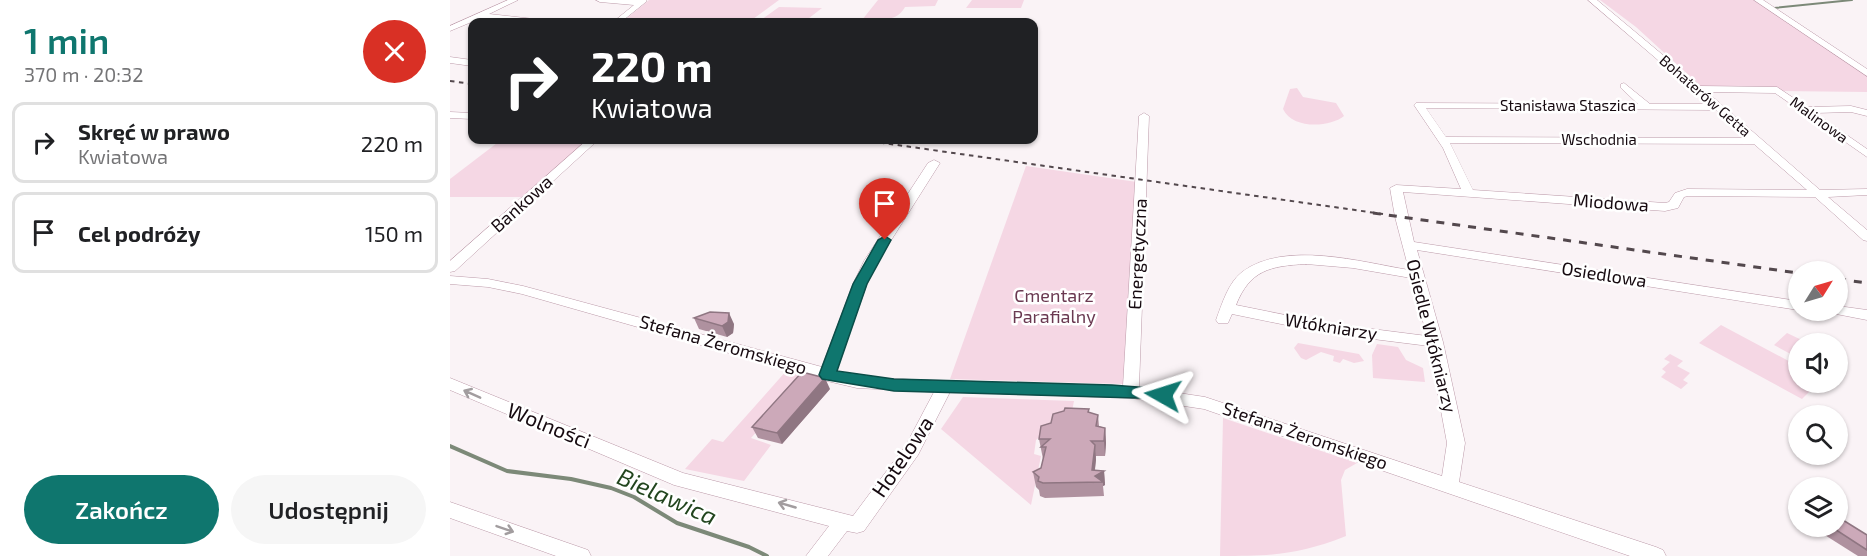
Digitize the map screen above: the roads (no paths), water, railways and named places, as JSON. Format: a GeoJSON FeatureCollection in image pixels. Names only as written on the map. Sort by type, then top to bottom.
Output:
{"type":"FeatureCollection","features":[{"type":"Feature","properties":{"kind":"street"},"geometry":{"type":"LineString","coordinates":[[474,18],[514,0]]}},
{"type":"Feature","properties":{"kind":"street"},"geometry":{"type":"LineString","coordinates":[[600,0],[642,2]]}},
{"type":"Feature","properties":{"kind":"street","name":"Bohaterów Getta"},"geometry":{"type":"LineString","coordinates":[[1592,0],[1867,237]]}},
{"type":"Feature","properties":{"kind":"street"},"geometry":{"type":"LineString","coordinates":[[1758,0],[1867,73]]}},
{"type":"Feature","properties":{"kind":"street"},"geometry":{"type":"LineString","coordinates":[[622,18],[642,2]]}},
{"type":"Feature","properties":{"kind":"street"},"geometry":{"type":"LineString","coordinates":[[480,15],[507,18]]}},
{"type":"Feature","properties":{"kind":"street"},"geometry":{"type":"LineString","coordinates":[[450,29],[468,21]]}},
{"type":"Feature","properties":{"kind":"street"},"geometry":{"type":"LineString","coordinates":[[450,60],[468,62]]}},
{"type":"Feature","properties":{"kind":"street"},"geometry":{"type":"LineString","coordinates":[[1624,86],[1648,107]]}},
{"type":"Feature","properties":{"kind":"street","name":"Malinowa"},"geometry":{"type":"LineString","coordinates":[[1697,90],[1777,90],[1867,154]]}},
{"type":"Feature","properties":{"kind":"street","name":"Stanisława Staszica"},"geometry":{"type":"LineString","coordinates":[[1442,140],[1419,105],[1717,108]]}},
{"type":"Feature","properties":{"kind":"street"},"geometry":{"type":"LineString","coordinates":[[1804,110],[1851,109],[1867,113]]}},
{"type":"Feature","properties":{"kind":"street"},"geometry":{"type":"LineString","coordinates":[[450,115],[468,116]]}},
{"type":"Feature","properties":{"kind":"street","name":"Energetyczna"},"geometry":{"type":"LineString","coordinates":[[1131,392],[1144,116]]}},
{"type":"Feature","properties":{"kind":"street"},"geometry":{"type":"LineString","coordinates":[[1442,140],[1469,193]]}},
{"type":"Feature","properties":{"kind":"street","name":"Wschodnia"},"geometry":{"type":"LineString","coordinates":[[1442,140],[1756,141]]}},
{"type":"Feature","properties":{"kind":"street","name":"Bankowa"},"geometry":{"type":"LineString","coordinates":[[450,268],[589,144]]}},
{"type":"Feature","properties":{"kind":"street"},"geometry":{"type":"LineString","coordinates":[[827,375],[860,284],[871,261],[934,163]]}},
{"type":"Feature","properties":{"kind":"street","name":"Miodowa"},"geometry":{"type":"LineString","coordinates":[[1396,188],[1663,207],[1673,206],[1679,195],[1688,192],[1818,194]]}},
{"type":"Feature","properties":{"kind":"street","name":"Osiedle Włókniarzy"},"geometry":{"type":"LineString","coordinates":[[1396,188],[1436,342],[1456,443],[1450,485]]}},
{"type":"Feature","properties":{"kind":"street"},"geometry":{"type":"LineString","coordinates":[[1818,194],[1867,192]]}},
{"type":"Feature","properties":{"kind":"street","name":"Osiedlowa"},"geometry":{"type":"LineString","coordinates":[[1409,245],[1788,303]]}},
{"type":"Feature","properties":{"kind":"street","name":"Włókniarzy"},"geometry":{"type":"LineString","coordinates":[[1418,275],[1314,261],[1280,261],[1246,276],[1225,314],[1436,342]]}},
{"type":"Feature","properties":{"kind":"street","name":"Stefana Żeromskiego"},"geometry":{"type":"LineString","coordinates":[[450,280],[488,283],[523,290],[657,325],[827,375],[873,384],[1131,392],[1173,397],[1217,406],[1656,556]]}},
{"type":"Feature","properties":{"kind":"street"},"geometry":{"type":"LineString","coordinates":[[1848,312],[1867,315]]}},
{"type":"Feature","properties":{"kind":"street","name":"Wolności"},"geometry":{"type":"LineString","coordinates":[[450,384],[680,480],[850,523]]}},
{"type":"Feature","properties":{"kind":"street","name":"Hotelowa"},"geometry":{"type":"LineString","coordinates":[[816,556],[850,523],[915,444],[945,387]]}},
{"type":"Feature","properties":{"kind":"street"},"geometry":{"type":"LineString","coordinates":[[450,510],[581,556]]}},
{"type":"Feature","properties":{"kind":"waterway"},"geometry":{"type":"LineString","coordinates":[[1774,8],[1852,0]]}},
{"type":"Feature","properties":{"kind":"waterway","name":"Bielawica"},"geometry":{"type":"LineString","coordinates":[[450,446],[507,471],[571,479],[611,488],[634,497],[677,523],[749,547],[767,556]]}},
{"type":"Feature","properties":{"kind":"railway"},"geometry":{"type":"LineString","coordinates":[[450,81],[468,83]]}},
{"type":"Feature","properties":{"kind":"railway"},"geometry":{"type":"LineString","coordinates":[[890,144],[1383,214]]}},
{"type":"Feature","properties":{"kind":"railway"},"geometry":{"type":"LineString","coordinates":[[1373,213],[1788,272]]}},
{"type":"Feature","properties":{"kind":"railway"},"geometry":{"type":"LineString","coordinates":[[1848,280],[1867,283]]}},
{"type":"Feature","properties":{"kind":"park label","name":"Cmentarz Parafialny"},"geometry":{"type":"Point","coordinates":[1054,306]}}]}
